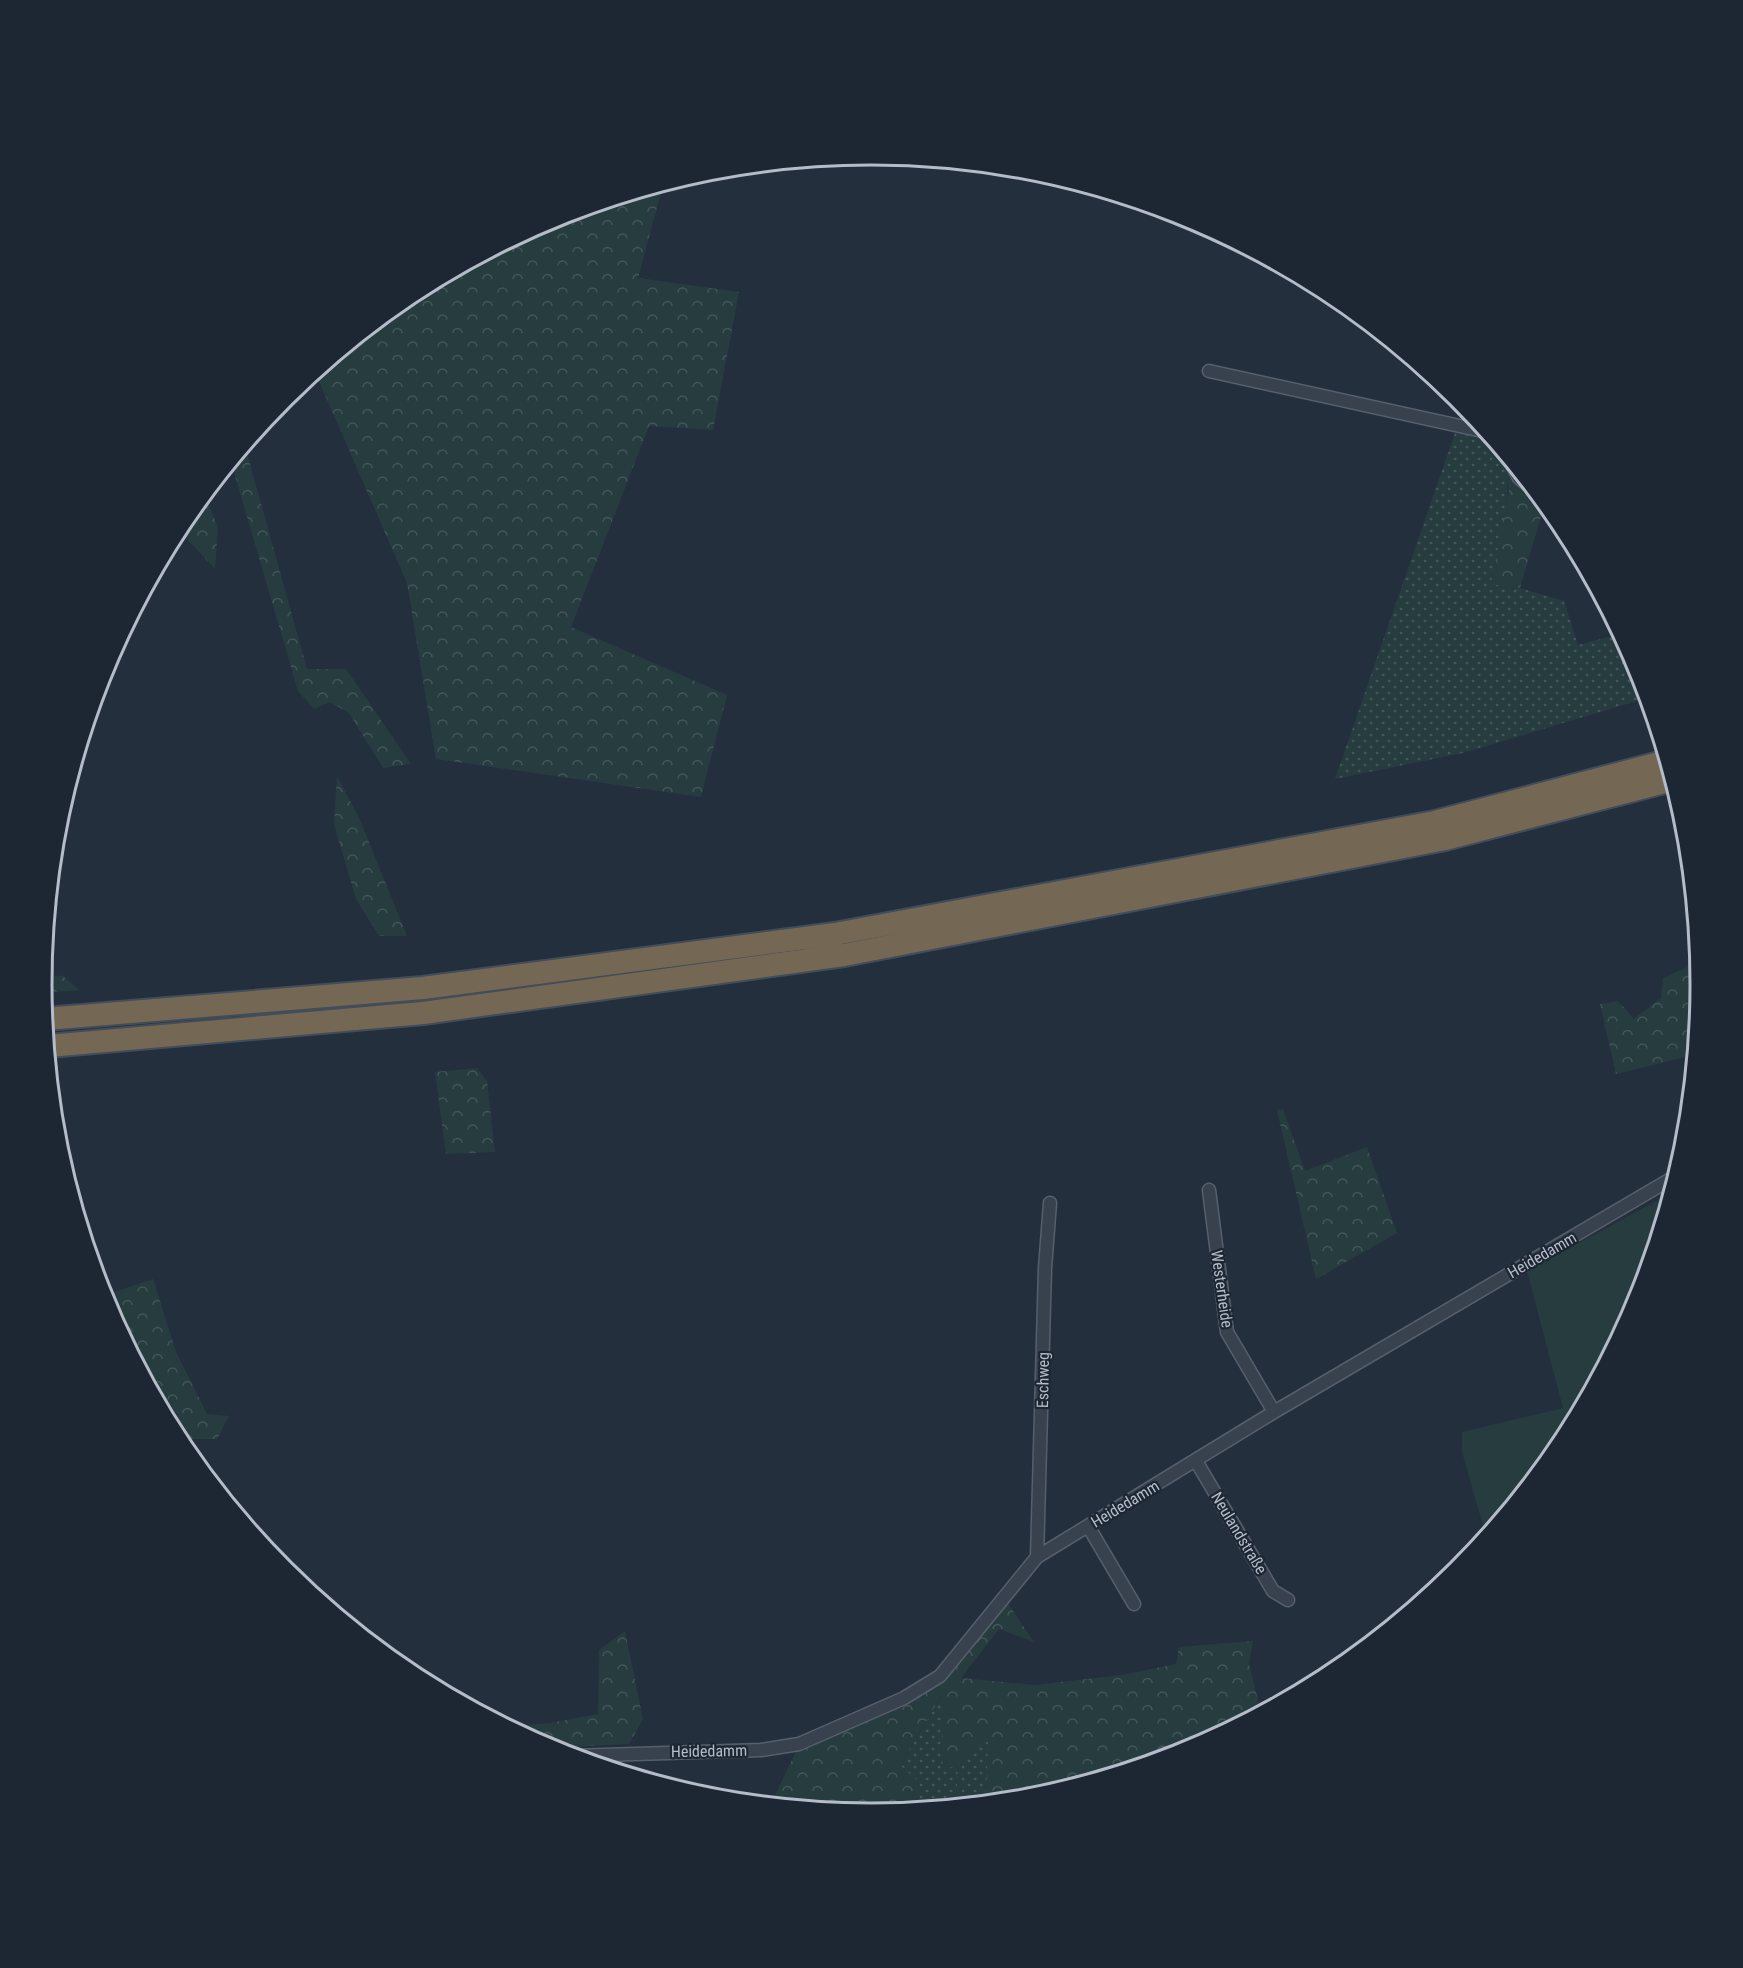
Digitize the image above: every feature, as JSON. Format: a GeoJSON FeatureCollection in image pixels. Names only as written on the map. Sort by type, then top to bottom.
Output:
{"type":"FeatureCollection","features":[{"type":"Feature","properties":{"kind":"highway"},"geometry":{"type":"LineString","coordinates":[[53,1018],[423,988],[835,934],[1434,822],[1660,763]]}},
{"type":"Feature","properties":{"kind":"highway"},"geometry":{"type":"LineString","coordinates":[[55,1045],[423,1013],[844,954],[1445,839],[1665,782]]}},
{"type":"Feature","properties":{"kind":"street"},"geometry":{"type":"LineString","coordinates":[[1209,371],[1473,429]]}},
{"type":"Feature","properties":{"kind":"street","name":"Heidedamm"},"geometry":{"type":"LineString","coordinates":[[596,1755],[761,1750],[799,1744],[904,1698],[940,1676],[1037,1557],[1274,1412],[1666,1182]]}},
{"type":"Feature","properties":{"kind":"street","name":"Westerheide"},"geometry":{"type":"LineString","coordinates":[[1209,1190],[1227,1332],[1274,1412]]}},
{"type":"Feature","properties":{"kind":"street","name":"Eschweg"},"geometry":{"type":"LineString","coordinates":[[1037,1557],[1045,1268],[1050,1203]]}},
{"type":"Feature","properties":{"kind":"street","name":"Neulandstraße"},"geometry":{"type":"LineString","coordinates":[[1196,1461],[1274,1591],[1288,1600]]}},
{"type":"Feature","properties":{"kind":"street"},"geometry":{"type":"LineString","coordinates":[[1088,1526],[1134,1604]]}},
{"type":"Feature","properties":{"kind":"green space"},"geometry":{"type":"Polygon","coordinates":[[[661,193],[638,278],[739,292],[713,430],[649,426],[571,627],[727,695],[701,797],[436,759],[407,583],[318,380],[373,334],[416,303],[509,249],[608,208],[661,193]]]}},
{"type":"Feature","properties":{"kind":"green space"},"geometry":{"type":"Polygon","coordinates":[[[1455,433],[1480,436],[1506,467],[1508,485],[1506,508],[1491,584],[1520,588],[1564,601],[1578,645],[1612,636],[1639,700],[1463,753],[1335,779],[1455,433]]]}},
{"type":"Feature","properties":{"kind":"green space"},"geometry":{"type":"Polygon","coordinates":[[[247,454],[307,669],[346,669],[411,764],[383,768],[349,713],[330,702],[314,709],[298,691],[234,472],[227,479],[247,454]]]}},
{"type":"Feature","properties":{"kind":"green space"},"geometry":{"type":"Polygon","coordinates":[[[1506,467],[1542,514],[1520,588],[1491,584],[1509,489],[1506,467]]]}},
{"type":"Feature","properties":{"kind":"green space"},"geometry":{"type":"Polygon","coordinates":[[[209,504],[218,528],[215,569],[186,537],[209,504]]]}},
{"type":"Feature","properties":{"kind":"green space"},"geometry":{"type":"Polygon","coordinates":[[[337,776],[360,820],[407,936],[379,936],[356,899],[334,824],[337,776]]]}},
{"type":"Feature","properties":{"kind":"green space"},"geometry":{"type":"Polygon","coordinates":[[[1690,966],[1687,1057],[1616,1074],[1600,1004],[1618,1001],[1634,1019],[1661,998],[1663,978],[1690,966]]]}},
{"type":"Feature","properties":{"kind":"green space"},"geometry":{"type":"Polygon","coordinates":[[[52,975],[63,976],[79,990],[52,992],[52,975]]]}},
{"type":"Feature","properties":{"kind":"green space"},"geometry":{"type":"Polygon","coordinates":[[[477,1068],[487,1081],[495,1152],[446,1154],[435,1072],[477,1068]]]}},
{"type":"Feature","properties":{"kind":"green space"},"geometry":{"type":"Polygon","coordinates":[[[1283,1109],[1305,1171],[1367,1147],[1397,1233],[1316,1279],[1277,1110],[1283,1109]]]}},
{"type":"Feature","properties":{"kind":"green space"},"geometry":{"type":"Polygon","coordinates":[[[1662,1198],[1628,1297],[1581,1394],[1521,1483],[1484,1528],[1462,1452],[1462,1432],[1563,1408],[1527,1271],[1662,1198]]]}},
{"type":"Feature","properties":{"kind":"green space"},"geometry":{"type":"Polygon","coordinates":[[[153,1279],[176,1352],[207,1414],[229,1416],[217,1439],[191,1439],[162,1393],[137,1346],[113,1293],[153,1279]]]}},
{"type":"Feature","properties":{"kind":"green space"},"geometry":{"type":"Polygon","coordinates":[[[1005,1599],[1034,1642],[999,1629],[961,1678],[1035,1685],[1122,1675],[1176,1664],[1179,1647],[1253,1641],[1249,1664],[1259,1705],[1185,1741],[1135,1760],[1083,1775],[986,1795],[988,1740],[962,1760],[962,1798],[956,1798],[958,1766],[941,1769],[943,1693],[900,1765],[918,1781],[917,1801],[872,1803],[774,1797],[797,1749],[923,1695],[947,1677],[1005,1599]]]}},
{"type":"Feature","properties":{"kind":"green space"},"geometry":{"type":"Polygon","coordinates":[[[625,1631],[643,1719],[629,1744],[573,1747],[522,1725],[550,1723],[598,1714],[599,1650],[625,1631]]]}},
{"type":"Feature","properties":{"kind":"green space"},"geometry":{"type":"Polygon","coordinates":[[[944,1692],[941,1768],[958,1765],[957,1798],[919,1801],[900,1765],[944,1692]]]}},
{"type":"Feature","properties":{"kind":"green space"},"geometry":{"type":"Polygon","coordinates":[[[989,1739],[986,1795],[962,1798],[962,1760],[989,1739]]]}}]}
